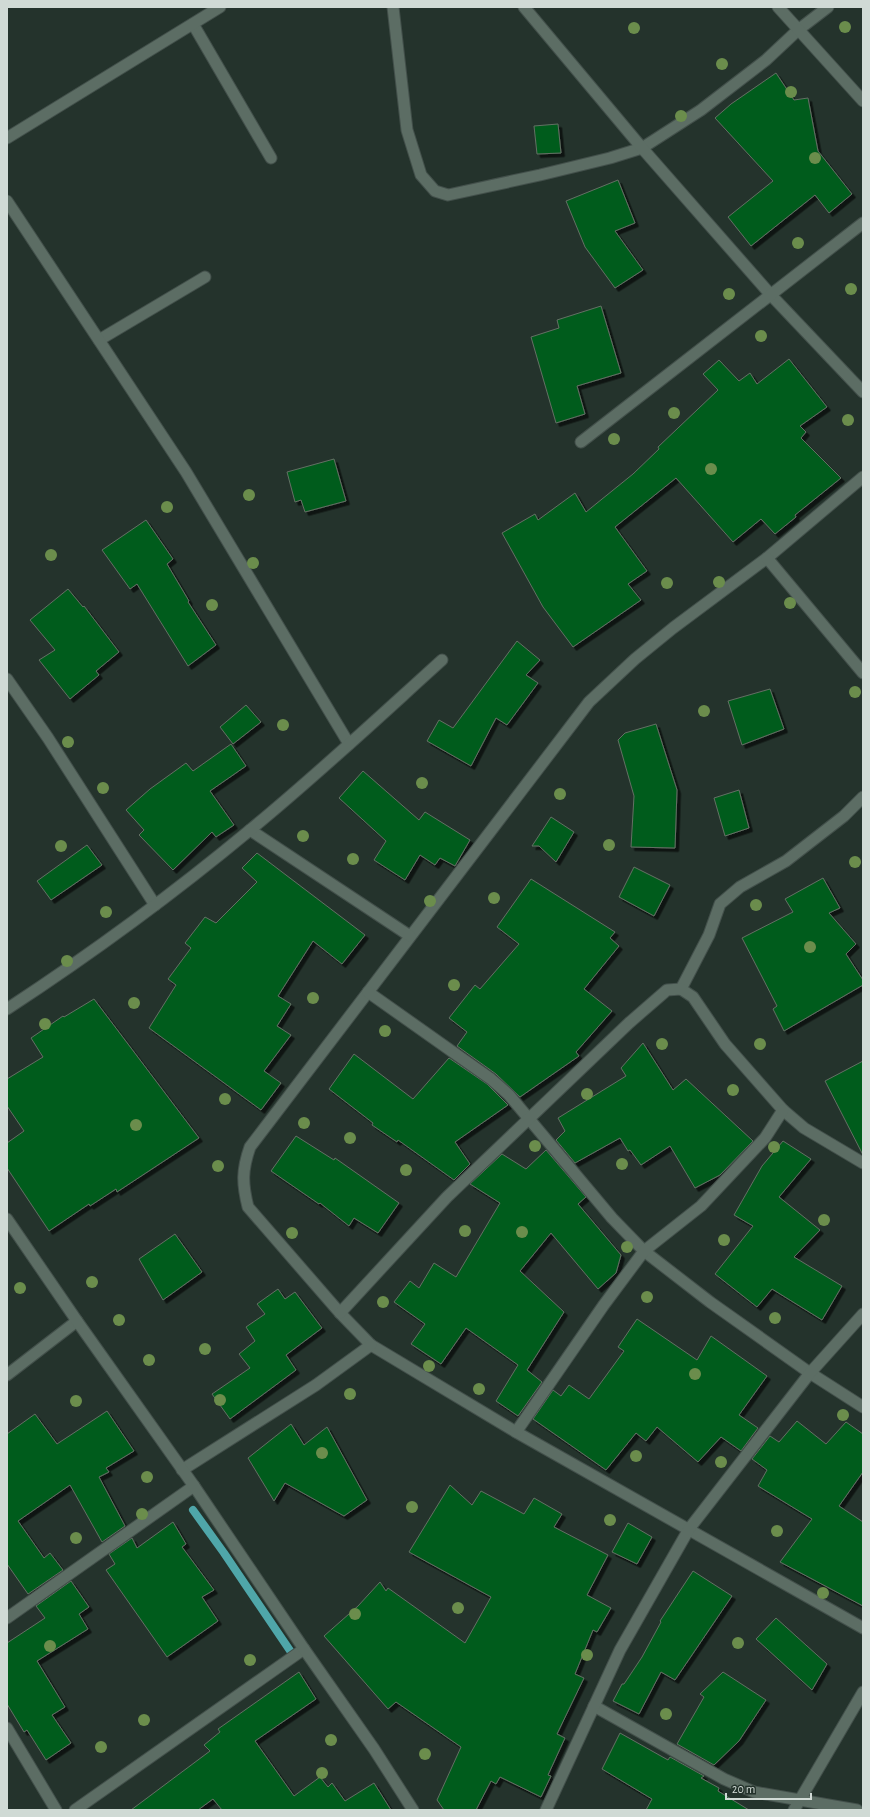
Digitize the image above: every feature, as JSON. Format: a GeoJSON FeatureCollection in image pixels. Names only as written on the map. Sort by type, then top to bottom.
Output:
{"type":"FeatureCollection","features":[{"type":"Feature","properties":{"kind":"street"},"geometry":{"type":"LineString","coordinates":[[7,138],[193,24],[204,11],[220,7]]}},
{"type":"Feature","properties":{"kind":"street"},"geometry":{"type":"LineString","coordinates":[[393,7],[407,130],[421,175],[435,191],[448,195],[564,169],[642,148],[701,110],[766,60],[798,30],[828,7]]}},
{"type":"Feature","properties":{"kind":"street"},"geometry":{"type":"LineString","coordinates":[[524,7],[642,148],[770,294],[863,392]]}},
{"type":"Feature","properties":{"kind":"street"},"geometry":{"type":"LineString","coordinates":[[778,7],[863,101]]}},
{"type":"Feature","properties":{"kind":"street"},"geometry":{"type":"LineString","coordinates":[[193,24],[271,158]]}},
{"type":"Feature","properties":{"kind":"street"},"geometry":{"type":"LineString","coordinates":[[7,201],[186,472],[350,744]]}},
{"type":"Feature","properties":{"kind":"street"},"geometry":{"type":"LineString","coordinates":[[581,442],[863,223]]}},
{"type":"Feature","properties":{"kind":"street"},"geometry":{"type":"LineString","coordinates":[[99,340],[205,277]]}},
{"type":"Feature","properties":{"kind":"street"},"geometry":{"type":"LineString","coordinates":[[863,477],[767,558],[673,628],[589,702],[250,1147],[244,1164],[243,1186],[248,1207],[340,1313],[371,1344],[516,1432],[863,1628]]}},
{"type":"Feature","properties":{"kind":"street"},"geometry":{"type":"LineString","coordinates":[[767,558],[863,673]]}},
{"type":"Feature","properties":{"kind":"street"},"geometry":{"type":"LineString","coordinates":[[7,1009],[41,987],[155,905],[250,830],[350,744],[442,660]]}},
{"type":"Feature","properties":{"kind":"street"},"geometry":{"type":"LineString","coordinates":[[7,679],[48,738],[155,905]]}},
{"type":"Feature","properties":{"kind":"street"},"geometry":{"type":"LineString","coordinates":[[681,989],[709,935],[720,904],[740,887],[786,861],[844,816],[863,797]]}},
{"type":"Feature","properties":{"kind":"street"},"geometry":{"type":"LineString","coordinates":[[250,830],[410,936]]}},
{"type":"Feature","properties":{"kind":"street"},"geometry":{"type":"LineString","coordinates":[[340,1313],[447,1197],[529,1118],[667,990],[681,989],[693,997],[725,1044],[783,1110],[804,1128],[863,1163]]}},
{"type":"Feature","properties":{"kind":"street"},"geometry":{"type":"LineString","coordinates":[[368,992],[491,1079],[509,1095],[612,1218],[644,1251],[710,1302],[810,1373],[863,1407]]}},
{"type":"Feature","properties":{"kind":"street"},"geometry":{"type":"LineString","coordinates":[[516,1432],[603,1306],[644,1251],[701,1206],[765,1138],[783,1110]]}},
{"type":"Feature","properties":{"kind":"street"},"geometry":{"type":"LineString","coordinates":[[7,1219],[194,1486],[304,1649],[374,1749],[413,1810]]}},
{"type":"Feature","properties":{"kind":"street"},"geometry":{"type":"LineString","coordinates":[[546,1810],[620,1650],[688,1529],[810,1373],[863,1314]]}},
{"type":"Feature","properties":{"kind":"street"},"geometry":{"type":"LineString","coordinates":[[7,1375],[77,1321]]}},
{"type":"Feature","properties":{"kind":"street"},"geometry":{"type":"LineString","coordinates":[[182,1470],[316,1385],[371,1344]]}},
{"type":"Feature","properties":{"kind":"street"},"geometry":{"type":"LineString","coordinates":[[7,1618],[194,1486]]}},
{"type":"Feature","properties":{"kind":"street"},"geometry":{"type":"LineString","coordinates":[[75,1810],[304,1649]]}},
{"type":"Feature","properties":{"kind":"street"},"geometry":{"type":"LineString","coordinates":[[796,1805],[863,1692]]}},
{"type":"Feature","properties":{"kind":"street"},"geometry":{"type":"LineString","coordinates":[[594,1706],[724,1779],[754,1792],[796,1805],[857,1810]]}},
{"type":"Feature","properties":{"kind":"street"},"geometry":{"type":"LineString","coordinates":[[7,1728],[56,1810]]}},
{"type":"Feature","properties":{"kind":"building"},"geometry":{"type":"Polygon","coordinates":[[[776,73],[794,100],[808,98],[818,151],[852,194],[829,213],[815,195],[751,246],[728,217],[773,181],[715,118],[731,104],[776,73]]]}},
{"type":"Feature","properties":{"kind":"building"},"geometry":{"type":"Polygon","coordinates":[[[558,124],[561,153],[537,154],[534,126],[558,124]]]}},
{"type":"Feature","properties":{"kind":"building"},"geometry":{"type":"Polygon","coordinates":[[[618,180],[635,223],[615,231],[643,270],[615,288],[585,247],[566,201],[618,180]]]}},
{"type":"Feature","properties":{"kind":"building"},"geometry":{"type":"Polygon","coordinates":[[[601,306],[621,373],[577,386],[585,414],[556,423],[531,337],[559,328],[557,320],[601,306]]]}},
{"type":"Feature","properties":{"kind":"building"},"geometry":{"type":"Polygon","coordinates":[[[789,359],[827,407],[800,426],[806,432],[801,438],[841,478],[795,515],[796,517],[775,534],[761,519],[733,542],[676,478],[615,527],[647,571],[628,584],[641,600],[573,647],[543,607],[502,533],[535,514],[538,520],[575,493],[586,512],[633,474],[659,449],[658,447],[718,390],[703,374],[719,360],[739,381],[750,373],[757,384],[789,359]]]}},
{"type":"Feature","properties":{"kind":"building"},"geometry":{"type":"Polygon","coordinates":[[[334,459],[346,501],[305,512],[301,500],[295,502],[287,472],[334,459]]]}},
{"type":"Feature","properties":{"kind":"building"},"geometry":{"type":"Polygon","coordinates":[[[146,520],[173,559],[167,564],[189,601],[188,602],[216,645],[188,666],[137,584],[130,589],[102,550],[146,520]]]}},
{"type":"Feature","properties":{"kind":"building"},"geometry":{"type":"Polygon","coordinates":[[[68,589],[83,607],[84,606],[119,652],[96,671],[99,675],[70,699],[39,660],[55,650],[30,620],[68,589]]]}},
{"type":"Feature","properties":{"kind":"building"},"geometry":{"type":"Polygon","coordinates":[[[517,641],[540,660],[526,675],[538,683],[507,725],[496,718],[471,766],[427,741],[439,720],[453,728],[517,641]]]}},
{"type":"Feature","properties":{"kind":"building"},"geometry":{"type":"Polygon","coordinates":[[[770,689],[784,729],[742,745],[728,701],[770,689]]]}},
{"type":"Feature","properties":{"kind":"building"},"geometry":{"type":"Polygon","coordinates":[[[246,705],[261,722],[233,744],[220,727],[246,705]]]}},
{"type":"Feature","properties":{"kind":"building"},"geometry":{"type":"Polygon","coordinates":[[[656,724],[677,790],[675,848],[631,847],[634,796],[618,740],[625,733],[656,724]]]}},
{"type":"Feature","properties":{"kind":"building"},"geometry":{"type":"Polygon","coordinates":[[[231,744],[246,766],[210,791],[234,825],[216,837],[212,832],[173,870],[139,835],[144,830],[126,810],[150,789],[186,763],[193,771],[231,744]]]}},
{"type":"Feature","properties":{"kind":"building"},"geometry":{"type":"Polygon","coordinates":[[[363,771],[419,820],[425,812],[470,840],[455,866],[440,858],[435,865],[420,855],[405,880],[374,860],[386,841],[339,798],[363,771]]]}},
{"type":"Feature","properties":{"kind":"building"},"geometry":{"type":"Polygon","coordinates":[[[739,790],[749,828],[725,836],[714,798],[739,790]]]}},
{"type":"Feature","properties":{"kind":"building"},"geometry":{"type":"Polygon","coordinates":[[[551,817],[574,832],[556,862],[539,846],[532,846],[551,817]]]}},
{"type":"Feature","properties":{"kind":"building"},"geometry":{"type":"Polygon","coordinates":[[[87,845],[102,865],[51,900],[37,881],[87,845]]]}},
{"type":"Feature","properties":{"kind":"building"},"geometry":{"type":"Polygon","coordinates":[[[257,853],[365,935],[342,964],[313,941],[278,996],[291,1004],[277,1026],[291,1035],[264,1071],[281,1083],[261,1110],[149,1028],[176,985],[168,979],[191,948],[185,943],[205,917],[216,923],[257,882],[242,868],[257,853]]]}},
{"type":"Feature","properties":{"kind":"building"},"geometry":{"type":"Polygon","coordinates":[[[634,867],[670,885],[654,916],[619,897],[634,867]]]}},
{"type":"Feature","properties":{"kind":"building"},"geometry":{"type":"Polygon","coordinates":[[[823,878],[840,908],[829,913],[856,944],[846,954],[863,980],[863,985],[784,1031],[773,1009],[777,1006],[742,938],[793,912],[785,899],[823,878]]]}},
{"type":"Feature","properties":{"kind":"building"},"geometry":{"type":"Polygon","coordinates":[[[531,879],[615,932],[610,938],[619,946],[584,989],[612,1011],[576,1052],[579,1056],[520,1097],[496,1074],[457,1046],[467,1032],[449,1018],[475,985],[480,989],[519,944],[497,927],[531,879]]]}},
{"type":"Feature","properties":{"kind":"building"},"geometry":{"type":"Polygon","coordinates":[[[94,999],[199,1138],[117,1192],[116,1189],[90,1206],[89,1204],[49,1231],[7,1168],[7,1143],[24,1131],[7,1106],[7,1079],[43,1057],[31,1038],[63,1016],[64,1017],[94,999]]]}},
{"type":"Feature","properties":{"kind":"building"},"geometry":{"type":"Polygon","coordinates":[[[643,1043],[673,1090],[686,1079],[753,1141],[720,1175],[695,1188],[670,1146],[641,1165],[630,1150],[628,1151],[620,1138],[575,1163],[556,1140],[565,1131],[558,1118],[626,1076],[621,1068],[643,1043]]]}},
{"type":"Feature","properties":{"kind":"building"},"geometry":{"type":"Polygon","coordinates":[[[354,1054],[413,1099],[449,1058],[487,1084],[508,1105],[455,1142],[470,1164],[454,1180],[398,1140],[397,1142],[372,1125],[373,1123],[329,1089],[354,1054]]]}},
{"type":"Feature","properties":{"kind":"building"},"geometry":{"type":"Polygon","coordinates":[[[863,1061],[863,1155],[825,1081],[863,1061]]]}},
{"type":"Feature","properties":{"kind":"building"},"geometry":{"type":"Polygon","coordinates":[[[296,1136],[334,1160],[335,1158],[399,1203],[378,1233],[354,1218],[349,1226],[320,1203],[319,1204],[271,1171],[296,1136]]]}},
{"type":"Feature","properties":{"kind":"building"},"geometry":{"type":"Polygon","coordinates":[[[783,1141],[811,1159],[779,1197],[820,1230],[794,1257],[842,1286],[822,1320],[772,1289],[757,1307],[715,1274],[753,1226],[734,1215],[762,1166],[783,1141]]]}},
{"type":"Feature","properties":{"kind":"building"},"geometry":{"type":"Polygon","coordinates":[[[546,1150],[586,1197],[578,1204],[621,1255],[616,1273],[598,1289],[551,1233],[520,1271],[564,1312],[527,1370],[542,1382],[518,1416],[496,1401],[518,1365],[466,1328],[441,1364],[411,1344],[425,1324],[394,1302],[410,1281],[419,1288],[434,1263],[456,1277],[500,1203],[470,1184],[502,1154],[526,1169],[546,1150]]]}},
{"type":"Feature","properties":{"kind":"building"},"geometry":{"type":"Polygon","coordinates":[[[175,1234],[202,1272],[163,1300],[139,1259],[175,1234]]]}},
{"type":"Feature","properties":{"kind":"building"},"geometry":{"type":"Polygon","coordinates":[[[278,1289],[285,1299],[295,1292],[322,1328],[286,1355],[296,1370],[230,1419],[212,1394],[250,1368],[239,1354],[255,1341],[246,1327],[265,1314],[257,1304],[278,1289]]]}},
{"type":"Feature","properties":{"kind":"building"},"geometry":{"type":"Polygon","coordinates":[[[637,1319],[697,1360],[711,1336],[767,1376],[739,1415],[758,1428],[741,1451],[721,1437],[698,1462],[657,1427],[646,1441],[636,1433],[606,1470],[533,1419],[553,1390],[561,1396],[569,1385],[589,1399],[624,1351],[618,1347],[637,1319]]]}},
{"type":"Feature","properties":{"kind":"building"},"geometry":{"type":"Polygon","coordinates":[[[107,1411],[134,1451],[106,1468],[109,1472],[99,1477],[125,1526],[102,1542],[70,1485],[18,1521],[44,1558],[50,1553],[63,1570],[28,1594],[7,1564],[7,1434],[35,1414],[57,1444],[107,1411]]]}},
{"type":"Feature","properties":{"kind":"building"},"geometry":{"type":"Polygon","coordinates":[[[797,1421],[826,1444],[846,1422],[863,1434],[863,1472],[839,1506],[863,1522],[863,1606],[780,1562],[812,1519],[758,1486],[767,1470],[752,1459],[770,1436],[779,1442],[797,1421]]]}},
{"type":"Feature","properties":{"kind":"building"},"geometry":{"type":"Polygon","coordinates":[[[291,1424],[304,1445],[327,1427],[367,1500],[344,1516],[285,1483],[274,1501],[248,1458],[291,1424]]]}},
{"type":"Feature","properties":{"kind":"building"},"geometry":{"type":"Polygon","coordinates":[[[450,1485],[472,1505],[481,1491],[524,1514],[534,1498],[562,1514],[554,1527],[608,1555],[587,1595],[611,1608],[597,1632],[593,1630],[575,1674],[584,1678],[557,1734],[565,1738],[548,1775],[551,1776],[541,1797],[500,1777],[496,1784],[491,1781],[476,1810],[444,1810],[437,1800],[461,1747],[396,1702],[388,1709],[324,1636],[358,1606],[380,1582],[386,1591],[388,1588],[465,1643],[491,1597],[409,1552],[450,1485]]]}},
{"type":"Feature","properties":{"kind":"building"},"geometry":{"type":"Polygon","coordinates":[[[173,1522],[186,1544],[182,1547],[214,1590],[202,1597],[218,1621],[167,1657],[106,1570],[115,1564],[109,1554],[132,1538],[137,1548],[173,1522]]]}},
{"type":"Feature","properties":{"kind":"building"},"geometry":{"type":"Polygon","coordinates":[[[628,1523],[652,1537],[637,1564],[612,1552],[628,1523]]]}},
{"type":"Feature","properties":{"kind":"building"},"geometry":{"type":"Polygon","coordinates":[[[693,1571],[732,1596],[675,1680],[661,1672],[639,1714],[613,1701],[622,1684],[624,1684],[642,1657],[661,1622],[660,1621],[693,1571]]]}},
{"type":"Feature","properties":{"kind":"building"},"geometry":{"type":"Polygon","coordinates":[[[71,1581],[89,1607],[79,1614],[88,1629],[37,1661],[65,1707],[52,1715],[71,1743],[46,1760],[27,1730],[24,1732],[7,1704],[7,1643],[45,1618],[36,1606],[71,1581]]]}},
{"type":"Feature","properties":{"kind":"building"},"geometry":{"type":"Polygon","coordinates":[[[776,1618],[827,1664],[812,1690],[756,1639],[776,1618]]]}},
{"type":"Feature","properties":{"kind":"building"},"geometry":{"type":"Polygon","coordinates":[[[299,1672],[316,1699],[255,1741],[294,1796],[320,1777],[328,1787],[332,1783],[345,1801],[374,1783],[391,1810],[222,1810],[213,1799],[198,1810],[131,1810],[210,1751],[204,1745],[220,1732],[218,1729],[299,1672]]]}},
{"type":"Feature","properties":{"kind":"building"},"geometry":{"type":"Polygon","coordinates":[[[723,1672],[766,1700],[739,1741],[714,1765],[677,1744],[704,1697],[700,1694],[723,1672]]]}},
{"type":"Feature","properties":{"kind":"building"},"geometry":{"type":"Polygon","coordinates":[[[620,1733],[668,1760],[670,1757],[704,1776],[701,1778],[719,1788],[718,1791],[749,1810],[646,1810],[652,1799],[602,1769],[620,1733]]]}},
{"type":"Feature","properties":{"kind":"waterway"},"geometry":{"type":"LineString","coordinates":[[193,1510],[293,1655]]}}]}
